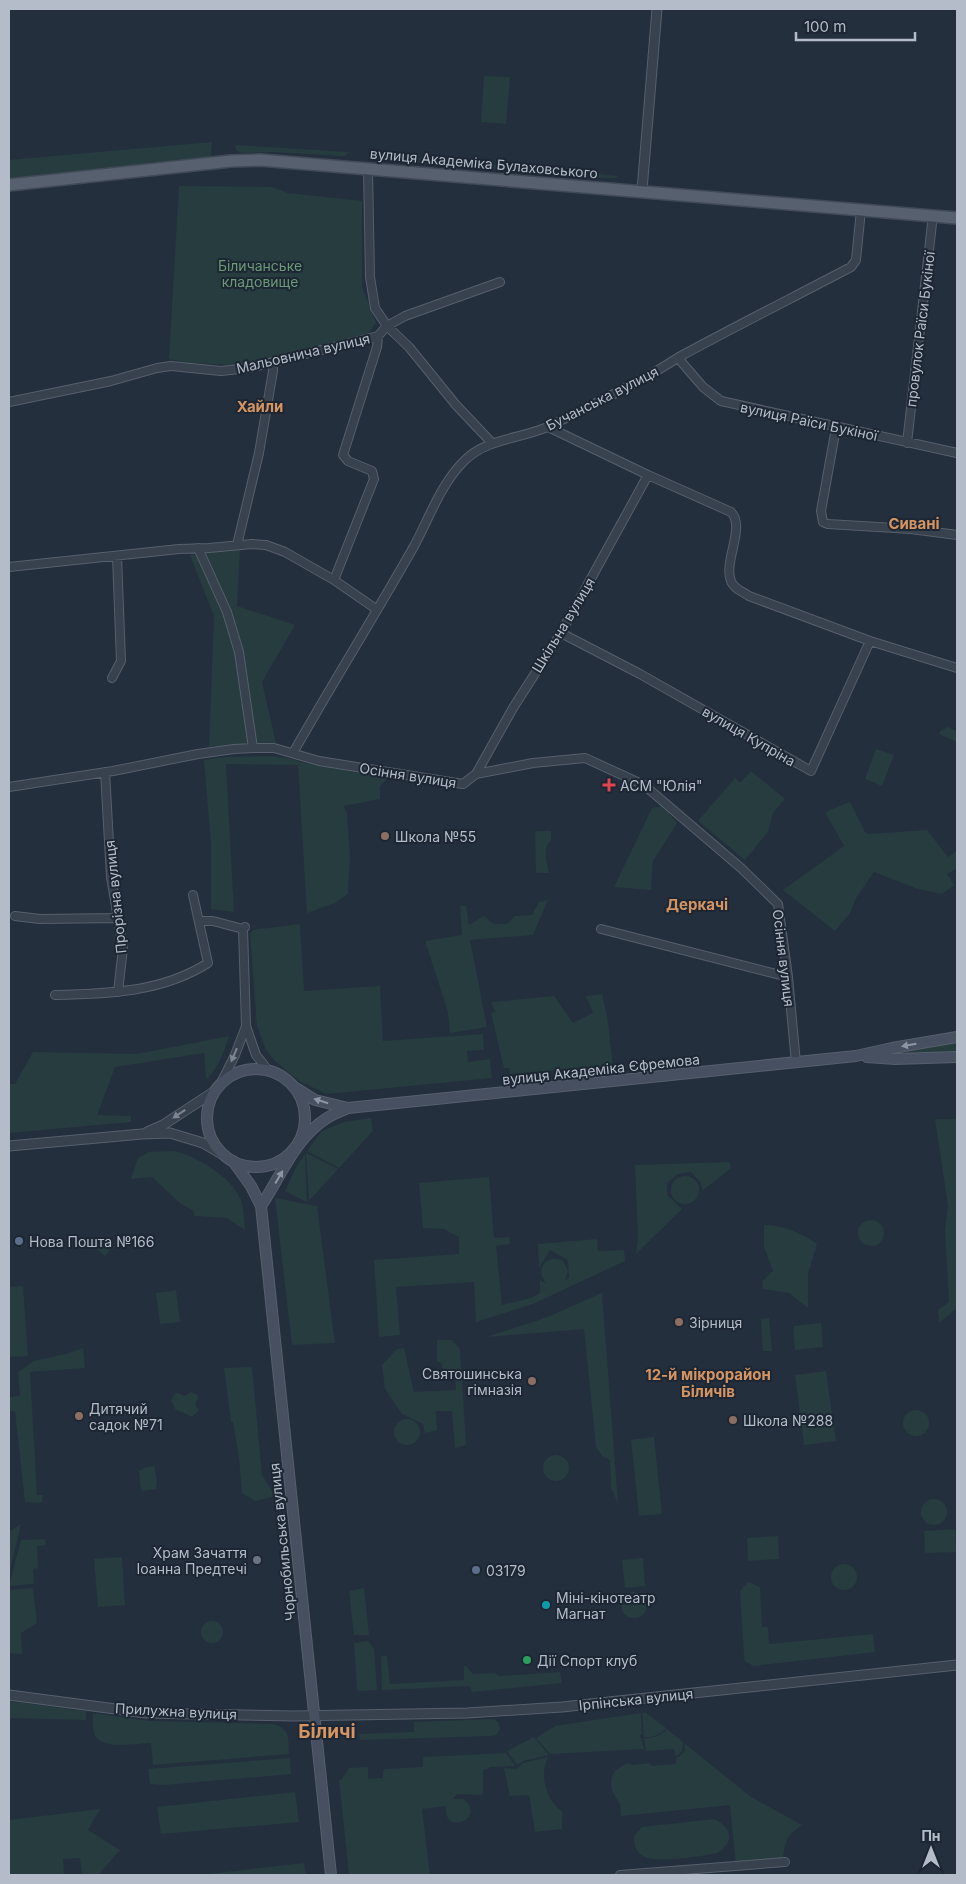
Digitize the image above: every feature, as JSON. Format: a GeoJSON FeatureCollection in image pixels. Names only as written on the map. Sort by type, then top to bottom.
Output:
{"type":"FeatureCollection","features":[{"type":"Feature","properties":{"kind":"main road","name":"вулиця Академіка Булаховського"},"geometry":{"type":"LineString","coordinates":[[9,185],[260,160],[642,190],[957,218]]}},
{"type":"Feature","properties":{"kind":"main road","name":"вулиця Академіка Єфремова"},"geometry":{"type":"LineString","coordinates":[[296,1147],[327,1117],[348,1108],[796,1063],[856,1056],[957,1037]]}},
{"type":"Feature","properties":{"kind":"main road","name":"вулиця Академіка Єфремова"},"geometry":{"type":"LineString","coordinates":[[856,1056],[895,1059],[957,1057]]}},
{"type":"Feature","properties":{"kind":"main road"},"geometry":{"type":"LineString","coordinates":[[262,1206],[296,1147],[303,1133],[306,1118],[303,1102],[296,1088],[283,1076],[268,1070],[251,1069],[241,1071],[218,1087],[209,1104],[207,1120],[210,1134],[222,1154],[246,1166],[260,1167],[274,1164],[286,1157],[296,1147]]}},
{"type":"Feature","properties":{"kind":"main road","name":"вулиця Академіка Єфремова"},"geometry":{"type":"LineString","coordinates":[[296,1088],[315,1100],[348,1108]]}},
{"type":"Feature","properties":{"kind":"main road","name":"Чорнобильська вулиця"},"geometry":{"type":"LineString","coordinates":[[233,1161],[251,1186],[262,1206],[331,1875]]}},
{"type":"Feature","properties":{"kind":"street"},"geometry":{"type":"LineString","coordinates":[[642,190],[657,9]]}},
{"type":"Feature","properties":{"kind":"street"},"geometry":{"type":"LineString","coordinates":[[368,168],[371,291],[375,308],[387,326],[409,347],[456,404],[492,443]]}},
{"type":"Feature","properties":{"kind":"street","name":"Бучанська вулиця"},"geometry":{"type":"LineString","coordinates":[[294,753],[414,546],[435,503],[453,474],[474,452],[492,443],[548,427],[647,377],[678,358],[851,267],[856,260],[861,210]]}},
{"type":"Feature","properties":{"kind":"street","name":"провулок Раїси Букіної"},"geometry":{"type":"LineString","coordinates":[[907,442],[933,216]]}},
{"type":"Feature","properties":{"kind":"street"},"geometry":{"type":"LineString","coordinates":[[387,326],[405,316],[500,282]]}},
{"type":"Feature","properties":{"kind":"street","name":"Мальовнича вулиця"},"geometry":{"type":"LineString","coordinates":[[9,402],[111,381],[157,368],[171,366],[228,371],[273,363],[378,336],[387,326]]}},
{"type":"Feature","properties":{"kind":"street"},"geometry":{"type":"LineString","coordinates":[[334,580],[374,479],[372,471],[348,461],[343,455],[377,347],[378,336]]}},
{"type":"Feature","properties":{"kind":"street","name":"вулиця Раїси Букіної"},"geometry":{"type":"LineString","coordinates":[[678,358],[702,387],[721,401],[836,428],[957,453]]}},
{"type":"Feature","properties":{"kind":"street"},"geometry":{"type":"LineString","coordinates":[[237,545],[258,453],[274,371],[273,363]]}},
{"type":"Feature","properties":{"kind":"street"},"geometry":{"type":"LineString","coordinates":[[548,427],[731,512],[735,516],[736,528],[729,567],[731,582],[749,596],[870,641],[957,668]]}},
{"type":"Feature","properties":{"kind":"street"},"geometry":{"type":"LineString","coordinates":[[836,428],[820,511],[823,522],[828,524],[911,529],[957,535]]}},
{"type":"Feature","properties":{"kind":"street","name":"Шкільна вулиця"},"geometry":{"type":"LineString","coordinates":[[476,774],[513,708],[561,633],[648,475]]}},
{"type":"Feature","properties":{"kind":"street"},"geometry":{"type":"LineString","coordinates":[[9,567],[198,548],[259,544],[285,552],[334,580],[376,609]]}},
{"type":"Feature","properties":{"kind":"street"},"geometry":{"type":"LineString","coordinates":[[198,548],[227,612],[239,652],[252,748]]}},
{"type":"Feature","properties":{"kind":"street"},"geometry":{"type":"LineString","coordinates":[[112,678],[121,661],[118,556]]}},
{"type":"Feature","properties":{"kind":"street","name":"вулиця Купріна"},"geometry":{"type":"LineString","coordinates":[[561,633],[640,674],[812,772],[870,641]]}},
{"type":"Feature","properties":{"kind":"street","name":"Осіння вулиця"},"geometry":{"type":"LineString","coordinates":[[9,787],[105,772],[198,754],[252,748],[274,748],[319,761],[463,784],[476,774],[533,763],[585,758],[644,785],[741,868],[778,904],[788,977],[796,1063]]}},
{"type":"Feature","properties":{"kind":"street","name":"Прорізна вулиця"},"geometry":{"type":"LineString","coordinates":[[105,772],[111,877],[122,948],[118,992]]}},
{"type":"Feature","properties":{"kind":"street"},"geometry":{"type":"LineString","coordinates":[[55,995],[118,992],[154,987],[196,971],[208,963],[194,895]]}},
{"type":"Feature","properties":{"kind":"street"},"geometry":{"type":"LineString","coordinates":[[15,916],[40,919],[118,918]]}},
{"type":"Feature","properties":{"kind":"street"},"geometry":{"type":"LineString","coordinates":[[200,921],[213,921],[244,928],[246,1026],[256,1055],[268,1070]]}},
{"type":"Feature","properties":{"kind":"street"},"geometry":{"type":"LineString","coordinates":[[601,929],[788,977]]}},
{"type":"Feature","properties":{"kind":"street"},"geometry":{"type":"LineString","coordinates":[[142,1134],[162,1125],[218,1087],[235,1055],[246,1026]]}},
{"type":"Feature","properties":{"kind":"street"},"geometry":{"type":"LineString","coordinates":[[9,1146],[170,1133],[203,1143],[222,1154]]}},
{"type":"Feature","properties":{"kind":"street","name":"Ірпінська вулиця"},"geometry":{"type":"LineString","coordinates":[[314,1715],[468,1713],[529,1710],[957,1665]]}},
{"type":"Feature","properties":{"kind":"street","name":"Прилужна вулиця"},"geometry":{"type":"LineString","coordinates":[[9,1695],[146,1713],[314,1715]]}},
{"type":"Feature","properties":{"kind":"street"},"geometry":{"type":"LineString","coordinates":[[620,1875],[784,1862]]}},
{"type":"Feature","properties":{"kind":"green space"},"geometry":{"type":"Polygon","coordinates":[[[484,76],[510,77],[506,124],[481,122],[484,76]]]}},
{"type":"Feature","properties":{"kind":"green space"},"geometry":{"type":"Polygon","coordinates":[[[212,142],[211,156],[204,158],[9,179],[9,160],[212,142]]]}},
{"type":"Feature","properties":{"kind":"green space"},"geometry":{"type":"Polygon","coordinates":[[[235,145],[349,152],[345,156],[275,152],[242,153],[236,150],[235,145]]]}},
{"type":"Feature","properties":{"kind":"green space"},"geometry":{"type":"Polygon","coordinates":[[[373,154],[484,164],[484,166],[480,168],[378,160],[373,154]]]}},
{"type":"Feature","properties":{"kind":"green space"},"geometry":{"type":"Polygon","coordinates":[[[491,164],[618,176],[616,178],[605,178],[493,169],[491,164]]]}},
{"type":"Feature","properties":{"kind":"green space","name":"Біличанське кладовище"},"geometry":{"type":"Polygon","coordinates":[[[179,186],[272,187],[288,193],[362,201],[362,287],[376,323],[367,335],[319,348],[237,365],[189,363],[169,359],[179,186]]]}},
{"type":"Feature","properties":{"kind":"green space"},"geometry":{"type":"Polygon","coordinates":[[[240,548],[237,606],[295,625],[262,682],[276,743],[209,747],[214,616],[190,555],[240,548]]]}},
{"type":"Feature","properties":{"kind":"green space"},"geometry":{"type":"Polygon","coordinates":[[[948,727],[957,731],[957,742],[939,734],[940,731],[948,727]]]}},
{"type":"Feature","properties":{"kind":"green space"},"geometry":{"type":"Polygon","coordinates":[[[876,749],[894,755],[882,786],[865,779],[876,749]]]}},
{"type":"Feature","properties":{"kind":"green space"},"geometry":{"type":"Polygon","coordinates":[[[269,756],[388,778],[380,786],[380,799],[344,806],[347,813],[350,857],[348,894],[335,903],[307,913],[298,765],[226,764],[234,912],[211,909],[211,843],[204,760],[225,757],[269,756]]]}},
{"type":"Feature","properties":{"kind":"green space"},"geometry":{"type":"Polygon","coordinates":[[[751,771],[785,799],[773,813],[768,832],[745,860],[698,821],[735,778],[740,783],[751,771]]]}},
{"type":"Feature","properties":{"kind":"green space"},"geometry":{"type":"Polygon","coordinates":[[[850,802],[865,832],[869,834],[927,830],[948,857],[957,851],[957,868],[947,874],[954,885],[942,894],[918,889],[874,872],[856,898],[850,913],[835,931],[783,890],[844,846],[825,812],[850,802]]]}},
{"type":"Feature","properties":{"kind":"green space"},"geometry":{"type":"Polygon","coordinates":[[[663,806],[677,823],[653,861],[651,890],[614,887],[652,808],[663,806]]]}},
{"type":"Feature","properties":{"kind":"green space"},"geometry":{"type":"Polygon","coordinates":[[[535,831],[551,831],[551,840],[546,851],[549,873],[536,873],[535,831]]]}},
{"type":"Feature","properties":{"kind":"green space"},"geometry":{"type":"Polygon","coordinates":[[[548,900],[533,935],[470,940],[487,1027],[450,1033],[448,1012],[425,941],[462,935],[460,906],[466,906],[469,925],[484,916],[494,924],[507,924],[515,916],[532,915],[539,902],[548,900]]]}},
{"type":"Feature","properties":{"kind":"green space"},"geometry":{"type":"Polygon","coordinates":[[[300,924],[304,991],[380,986],[383,1041],[483,1034],[484,1050],[467,1051],[468,1062],[490,1059],[492,1078],[327,1094],[299,1081],[275,1061],[266,1050],[257,1026],[250,934],[253,930],[300,924]]]}},
{"type":"Feature","properties":{"kind":"green space"},"geometry":{"type":"Polygon","coordinates":[[[602,994],[607,1015],[613,1066],[510,1074],[509,1068],[504,1068],[491,1013],[495,1012],[491,1002],[554,996],[573,1023],[593,1013],[586,996],[602,994]]]}},
{"type":"Feature","properties":{"kind":"green space"},"geometry":{"type":"Polygon","coordinates":[[[229,1036],[220,1060],[206,1080],[204,1053],[115,1067],[97,1115],[131,1116],[131,1122],[9,1133],[9,1084],[15,1084],[33,1052],[137,1054],[229,1036]]]}},
{"type":"Feature","properties":{"kind":"green space"},"geometry":{"type":"Polygon","coordinates":[[[957,1043],[957,1053],[911,1055],[905,1052],[911,1049],[957,1043]]]}},
{"type":"Feature","properties":{"kind":"green space"},"geometry":{"type":"Polygon","coordinates":[[[957,1117],[957,1308],[939,1323],[938,1310],[949,1302],[945,1230],[948,1206],[935,1119],[956,1119],[957,1117]]]}},
{"type":"Feature","properties":{"kind":"green space"},"geometry":{"type":"Polygon","coordinates":[[[371,1118],[373,1131],[339,1168],[307,1151],[322,1131],[344,1122],[371,1118]]]}},
{"type":"Feature","properties":{"kind":"green space"},"geometry":{"type":"Polygon","coordinates":[[[174,1151],[202,1162],[229,1182],[240,1198],[245,1230],[227,1218],[194,1216],[193,1210],[181,1204],[152,1177],[131,1179],[138,1158],[149,1152],[174,1151]]]}},
{"type":"Feature","properties":{"kind":"green space"},"geometry":{"type":"Polygon","coordinates":[[[306,1153],[338,1169],[309,1201],[306,1153]]]}},
{"type":"Feature","properties":{"kind":"green space"},"geometry":{"type":"Polygon","coordinates":[[[305,1154],[307,1202],[285,1191],[296,1167],[305,1154]]]}},
{"type":"Feature","properties":{"kind":"green space"},"geometry":{"type":"Polygon","coordinates":[[[730,1162],[730,1169],[703,1190],[700,1182],[691,1172],[678,1174],[667,1183],[667,1195],[682,1209],[636,1254],[638,1238],[635,1165],[730,1162]]]}},
{"type":"Feature","properties":{"kind":"green space"},"geometry":{"type":"Polygon","coordinates":[[[685,1176],[695,1180],[699,1190],[695,1200],[685,1204],[675,1200],[671,1190],[675,1180],[685,1176]]]}},
{"type":"Feature","properties":{"kind":"green space"},"geometry":{"type":"Polygon","coordinates":[[[489,1177],[494,1238],[509,1237],[510,1244],[496,1246],[502,1305],[531,1298],[540,1293],[540,1281],[548,1284],[542,1274],[542,1269],[547,1261],[551,1259],[563,1261],[568,1271],[565,1281],[569,1278],[568,1260],[550,1250],[539,1268],[538,1244],[597,1239],[598,1251],[624,1250],[625,1261],[533,1304],[476,1322],[474,1282],[396,1287],[400,1335],[379,1337],[374,1260],[459,1254],[459,1237],[444,1229],[423,1228],[419,1183],[489,1177]]]}},
{"type":"Feature","properties":{"kind":"green space"},"geometry":{"type":"Polygon","coordinates":[[[275,1198],[317,1206],[335,1343],[292,1345],[275,1198]]]}},
{"type":"Feature","properties":{"kind":"green space"},"geometry":{"type":"Polygon","coordinates":[[[871,1220],[881,1223],[884,1233],[881,1243],[871,1246],[861,1243],[858,1233],[861,1223],[871,1220]]]}},
{"type":"Feature","properties":{"kind":"green space"},"geometry":{"type":"Polygon","coordinates":[[[764,1225],[792,1230],[817,1244],[808,1274],[808,1308],[789,1293],[763,1289],[762,1281],[773,1271],[764,1247],[764,1225]]]}},
{"type":"Feature","properties":{"kind":"green space"},"geometry":{"type":"Polygon","coordinates":[[[93,1236],[110,1250],[105,1256],[88,1242],[93,1236]]]}},
{"type":"Feature","properties":{"kind":"green space"},"geometry":{"type":"Polygon","coordinates":[[[23,1286],[28,1356],[9,1357],[9,1287],[23,1286]]]}},
{"type":"Feature","properties":{"kind":"green space"},"geometry":{"type":"Polygon","coordinates":[[[176,1290],[180,1322],[160,1324],[156,1293],[176,1290]]]}},
{"type":"Feature","properties":{"kind":"green space"},"geometry":{"type":"Polygon","coordinates":[[[602,1293],[618,1504],[611,1487],[610,1460],[602,1456],[596,1447],[584,1329],[486,1337],[545,1318],[602,1293]]]}},
{"type":"Feature","properties":{"kind":"green space"},"geometry":{"type":"Polygon","coordinates":[[[769,1318],[772,1351],[763,1351],[761,1319],[769,1318]]]}},
{"type":"Feature","properties":{"kind":"green space"},"geometry":{"type":"Polygon","coordinates":[[[821,1323],[823,1347],[795,1350],[793,1326],[821,1323]]]}},
{"type":"Feature","properties":{"kind":"green space"},"geometry":{"type":"Polygon","coordinates":[[[437,1340],[452,1340],[460,1349],[466,1445],[455,1448],[452,1411],[436,1411],[437,1430],[425,1433],[423,1424],[402,1414],[385,1389],[382,1365],[397,1349],[404,1348],[414,1392],[456,1390],[455,1372],[443,1371],[442,1364],[437,1361],[437,1340]]]}},
{"type":"Feature","properties":{"kind":"green space"},"geometry":{"type":"Polygon","coordinates":[[[83,1348],[85,1368],[30,1372],[37,1495],[43,1495],[42,1503],[25,1502],[15,1411],[9,1411],[9,1397],[20,1396],[18,1372],[34,1361],[83,1348]]]}},
{"type":"Feature","properties":{"kind":"green space"},"geometry":{"type":"Polygon","coordinates":[[[252,1367],[262,1475],[275,1496],[255,1501],[242,1493],[239,1458],[233,1422],[231,1422],[224,1368],[252,1367]]]}},
{"type":"Feature","properties":{"kind":"green space"},"geometry":{"type":"Polygon","coordinates":[[[826,1371],[836,1441],[804,1445],[795,1375],[826,1371]]]}},
{"type":"Feature","properties":{"kind":"green space"},"geometry":{"type":"Polygon","coordinates":[[[191,1392],[197,1395],[198,1398],[195,1405],[199,1410],[192,1417],[175,1409],[171,1400],[175,1394],[178,1393],[184,1396],[191,1392]]]}},
{"type":"Feature","properties":{"kind":"green space"},"geometry":{"type":"Polygon","coordinates":[[[916,1410],[926,1413],[929,1423],[926,1433],[916,1436],[906,1433],[903,1423],[906,1413],[916,1410]]]}},
{"type":"Feature","properties":{"kind":"green space"},"geometry":{"type":"Polygon","coordinates":[[[407,1419],[417,1422],[420,1432],[417,1442],[407,1445],[397,1442],[394,1432],[397,1422],[407,1419]]]}},
{"type":"Feature","properties":{"kind":"green space"},"geometry":{"type":"Polygon","coordinates":[[[654,1437],[662,1514],[639,1516],[631,1440],[654,1437]]]}},
{"type":"Feature","properties":{"kind":"green space"},"geometry":{"type":"Polygon","coordinates":[[[556,1455],[566,1458],[569,1468],[566,1478],[556,1481],[546,1478],[543,1468],[546,1458],[556,1455]]]}},
{"type":"Feature","properties":{"kind":"green space"},"geometry":{"type":"Polygon","coordinates":[[[154,1466],[157,1481],[156,1489],[141,1491],[139,1471],[146,1467],[154,1466]]]}},
{"type":"Feature","properties":{"kind":"green space"},"geometry":{"type":"Polygon","coordinates":[[[934,1499],[944,1502],[947,1512],[944,1522],[934,1525],[924,1522],[921,1512],[924,1502],[934,1499]]]}},
{"type":"Feature","properties":{"kind":"green space"},"geometry":{"type":"Polygon","coordinates":[[[21,1524],[9,1574],[9,1532],[21,1524]]]}},
{"type":"Feature","properties":{"kind":"green space"},"geometry":{"type":"Polygon","coordinates":[[[955,1529],[956,1552],[925,1553],[924,1531],[955,1529]]]}},
{"type":"Feature","properties":{"kind":"green space"},"geometry":{"type":"Polygon","coordinates":[[[778,1536],[779,1559],[748,1561],[747,1538],[778,1536]]]}},
{"type":"Feature","properties":{"kind":"green space"},"geometry":{"type":"Polygon","coordinates":[[[45,1539],[46,1545],[37,1546],[38,1568],[33,1569],[34,1584],[9,1586],[21,1540],[45,1539]]]}},
{"type":"Feature","properties":{"kind":"green space"},"geometry":{"type":"Polygon","coordinates":[[[122,1557],[125,1605],[98,1607],[94,1559],[122,1557]]]}},
{"type":"Feature","properties":{"kind":"green space"},"geometry":{"type":"Polygon","coordinates":[[[643,1558],[645,1586],[625,1588],[622,1560],[643,1558]]]}},
{"type":"Feature","properties":{"kind":"green space"},"geometry":{"type":"Polygon","coordinates":[[[844,1564],[854,1567],[857,1577],[854,1587],[844,1590],[834,1587],[831,1577],[834,1567],[844,1564]]]}},
{"type":"Feature","properties":{"kind":"green space"},"geometry":{"type":"Polygon","coordinates":[[[748,1582],[760,1587],[762,1627],[768,1627],[769,1644],[873,1634],[875,1652],[753,1666],[745,1661],[744,1656],[740,1591],[748,1582]]]}},
{"type":"Feature","properties":{"kind":"green space"},"geometry":{"type":"Polygon","coordinates":[[[33,1588],[37,1623],[21,1633],[22,1654],[9,1653],[9,1590],[33,1588]]]}},
{"type":"Feature","properties":{"kind":"green space"},"geometry":{"type":"Polygon","coordinates":[[[364,1588],[369,1635],[354,1635],[349,1591],[364,1588]]]}},
{"type":"Feature","properties":{"kind":"green space"},"geometry":{"type":"Polygon","coordinates":[[[634,1592],[644,1595],[647,1605],[644,1615],[634,1618],[624,1615],[621,1605],[624,1595],[634,1592]]]}},
{"type":"Feature","properties":{"kind":"green space"},"geometry":{"type":"Polygon","coordinates":[[[212,1621],[220,1624],[223,1632],[220,1640],[212,1643],[204,1640],[201,1632],[204,1624],[212,1621]]]}},
{"type":"Feature","properties":{"kind":"green space"},"geometry":{"type":"Polygon","coordinates":[[[368,1641],[374,1649],[377,1690],[357,1691],[354,1643],[368,1641]]]}},
{"type":"Feature","properties":{"kind":"green space"},"geometry":{"type":"Polygon","coordinates":[[[381,1656],[387,1656],[390,1684],[464,1680],[464,1666],[473,1674],[494,1673],[500,1676],[560,1672],[562,1683],[472,1692],[470,1686],[382,1690],[381,1656]]]}},
{"type":"Feature","properties":{"kind":"green space"},"geometry":{"type":"Polygon","coordinates":[[[9,1701],[86,1711],[86,1720],[9,1718],[9,1701]]]}},
{"type":"Feature","properties":{"kind":"green space"},"geometry":{"type":"Polygon","coordinates":[[[93,1713],[149,1721],[274,1724],[283,1729],[288,1735],[289,1754],[153,1765],[151,1743],[114,1745],[101,1741],[96,1737],[93,1729],[93,1713]]]}},
{"type":"Feature","properties":{"kind":"green space"},"geometry":{"type":"Polygon","coordinates":[[[641,1713],[642,1734],[640,1735],[644,1749],[550,1754],[536,1738],[555,1726],[641,1713]]]}},
{"type":"Feature","properties":{"kind":"green space"},"geometry":{"type":"Polygon","coordinates":[[[642,1713],[646,1713],[666,1728],[656,1735],[644,1737],[642,1713]]]}},
{"type":"Feature","properties":{"kind":"green space"},"geometry":{"type":"Polygon","coordinates":[[[494,1719],[498,1722],[500,1729],[496,1735],[491,1736],[360,1740],[359,1734],[414,1732],[414,1722],[494,1719]]]}},
{"type":"Feature","properties":{"kind":"green space"},"geometry":{"type":"Polygon","coordinates":[[[667,1729],[683,1742],[681,1753],[675,1756],[674,1749],[646,1751],[644,1738],[657,1736],[667,1729]]]}},
{"type":"Feature","properties":{"kind":"green space"},"geometry":{"type":"Polygon","coordinates":[[[534,1737],[549,1755],[523,1761],[517,1765],[507,1751],[534,1737]]]}},
{"type":"Feature","properties":{"kind":"green space"},"geometry":{"type":"Polygon","coordinates":[[[684,1743],[751,1797],[802,1825],[787,1840],[783,1861],[736,1865],[730,1805],[621,1816],[620,1804],[611,1785],[615,1772],[621,1766],[630,1763],[631,1765],[650,1763],[651,1766],[676,1764],[676,1758],[685,1750],[684,1743]]]}},
{"type":"Feature","properties":{"kind":"green space"},"geometry":{"type":"Polygon","coordinates":[[[506,1753],[515,1766],[491,1767],[483,1770],[483,1795],[457,1794],[453,1799],[463,1799],[469,1806],[468,1818],[457,1823],[451,1821],[447,1816],[446,1806],[422,1809],[430,1875],[349,1875],[339,1780],[341,1780],[349,1768],[368,1767],[368,1779],[383,1778],[383,1771],[385,1769],[423,1767],[423,1757],[506,1753]]]}},
{"type":"Feature","properties":{"kind":"green space"},"geometry":{"type":"Polygon","coordinates":[[[548,1757],[545,1764],[544,1779],[548,1794],[556,1807],[562,1811],[562,1829],[535,1832],[529,1795],[510,1796],[504,1768],[516,1769],[523,1763],[548,1757]]]}},
{"type":"Feature","properties":{"kind":"green space"},"geometry":{"type":"Polygon","coordinates":[[[290,1758],[291,1774],[164,1785],[150,1784],[148,1769],[290,1758]]]}},
{"type":"Feature","properties":{"kind":"green space"},"geometry":{"type":"Polygon","coordinates":[[[295,1792],[299,1822],[161,1834],[157,1807],[295,1792]]]}},
{"type":"Feature","properties":{"kind":"green space"},"geometry":{"type":"Polygon","coordinates":[[[100,1809],[88,1830],[120,1850],[98,1875],[82,1875],[80,1858],[63,1859],[64,1875],[10,1875],[9,1820],[100,1809]]]}},
{"type":"Feature","properties":{"kind":"green space"},"geometry":{"type":"Polygon","coordinates":[[[714,1819],[725,1826],[729,1835],[727,1844],[717,1853],[680,1859],[650,1858],[638,1852],[634,1842],[634,1836],[642,1827],[714,1819]]]}},
{"type":"Feature","properties":{"kind":"green space"},"geometry":{"type":"Polygon","coordinates":[[[304,1863],[306,1875],[201,1875],[304,1863]]]}},
{"type":"Feature","properties":{"kind":"place","name":"АСМ \"Юлія\""},"geometry":{"type":"Point","coordinates":[609,785]}},
{"type":"Feature","properties":{"kind":"place","name":"Школа №55"},"geometry":{"type":"Point","coordinates":[385,836]}},
{"type":"Feature","properties":{"kind":"place","name":"Нова Пошта №166"},"geometry":{"type":"Point","coordinates":[19,1241]}},
{"type":"Feature","properties":{"kind":"place","name":"Зірниця"},"geometry":{"type":"Point","coordinates":[679,1322]}},
{"type":"Feature","properties":{"kind":"place","name":"Святошинська гімназія"},"geometry":{"type":"Point","coordinates":[532,1381]}},
{"type":"Feature","properties":{"kind":"place","name":"Дитячий садок №71"},"geometry":{"type":"Point","coordinates":[79,1416]}},
{"type":"Feature","properties":{"kind":"place","name":"Школа №288"},"geometry":{"type":"Point","coordinates":[733,1420]}},
{"type":"Feature","properties":{"kind":"place","name":"Храм Зачаття Іоанна Предтечі"},"geometry":{"type":"Point","coordinates":[257,1560]}},
{"type":"Feature","properties":{"kind":"place","name":"03179"},"geometry":{"type":"Point","coordinates":[476,1570]}},
{"type":"Feature","properties":{"kind":"place","name":"Міні-кінотеатр Магнат"},"geometry":{"type":"Point","coordinates":[546,1605]}},
{"type":"Feature","properties":{"kind":"place","name":"Дії Спорт клуб"},"geometry":{"type":"Point","coordinates":[527,1660]}},
{"type":"Feature","properties":{"kind":"district","name":"Хайли"},"geometry":{"type":"Point","coordinates":[260,406]}},
{"type":"Feature","properties":{"kind":"district","name":"Сивані"},"geometry":{"type":"Point","coordinates":[914,523]}},
{"type":"Feature","properties":{"kind":"district","name":"Деркачі"},"geometry":{"type":"Point","coordinates":[697,904]}},
{"type":"Feature","properties":{"kind":"district","name":"12-й мікрорайон Біличів"},"geometry":{"type":"Point","coordinates":[708,1382]}},
{"type":"Feature","properties":{"kind":"district","name":"Біличі"},"geometry":{"type":"Point","coordinates":[327,1731]}}]}
